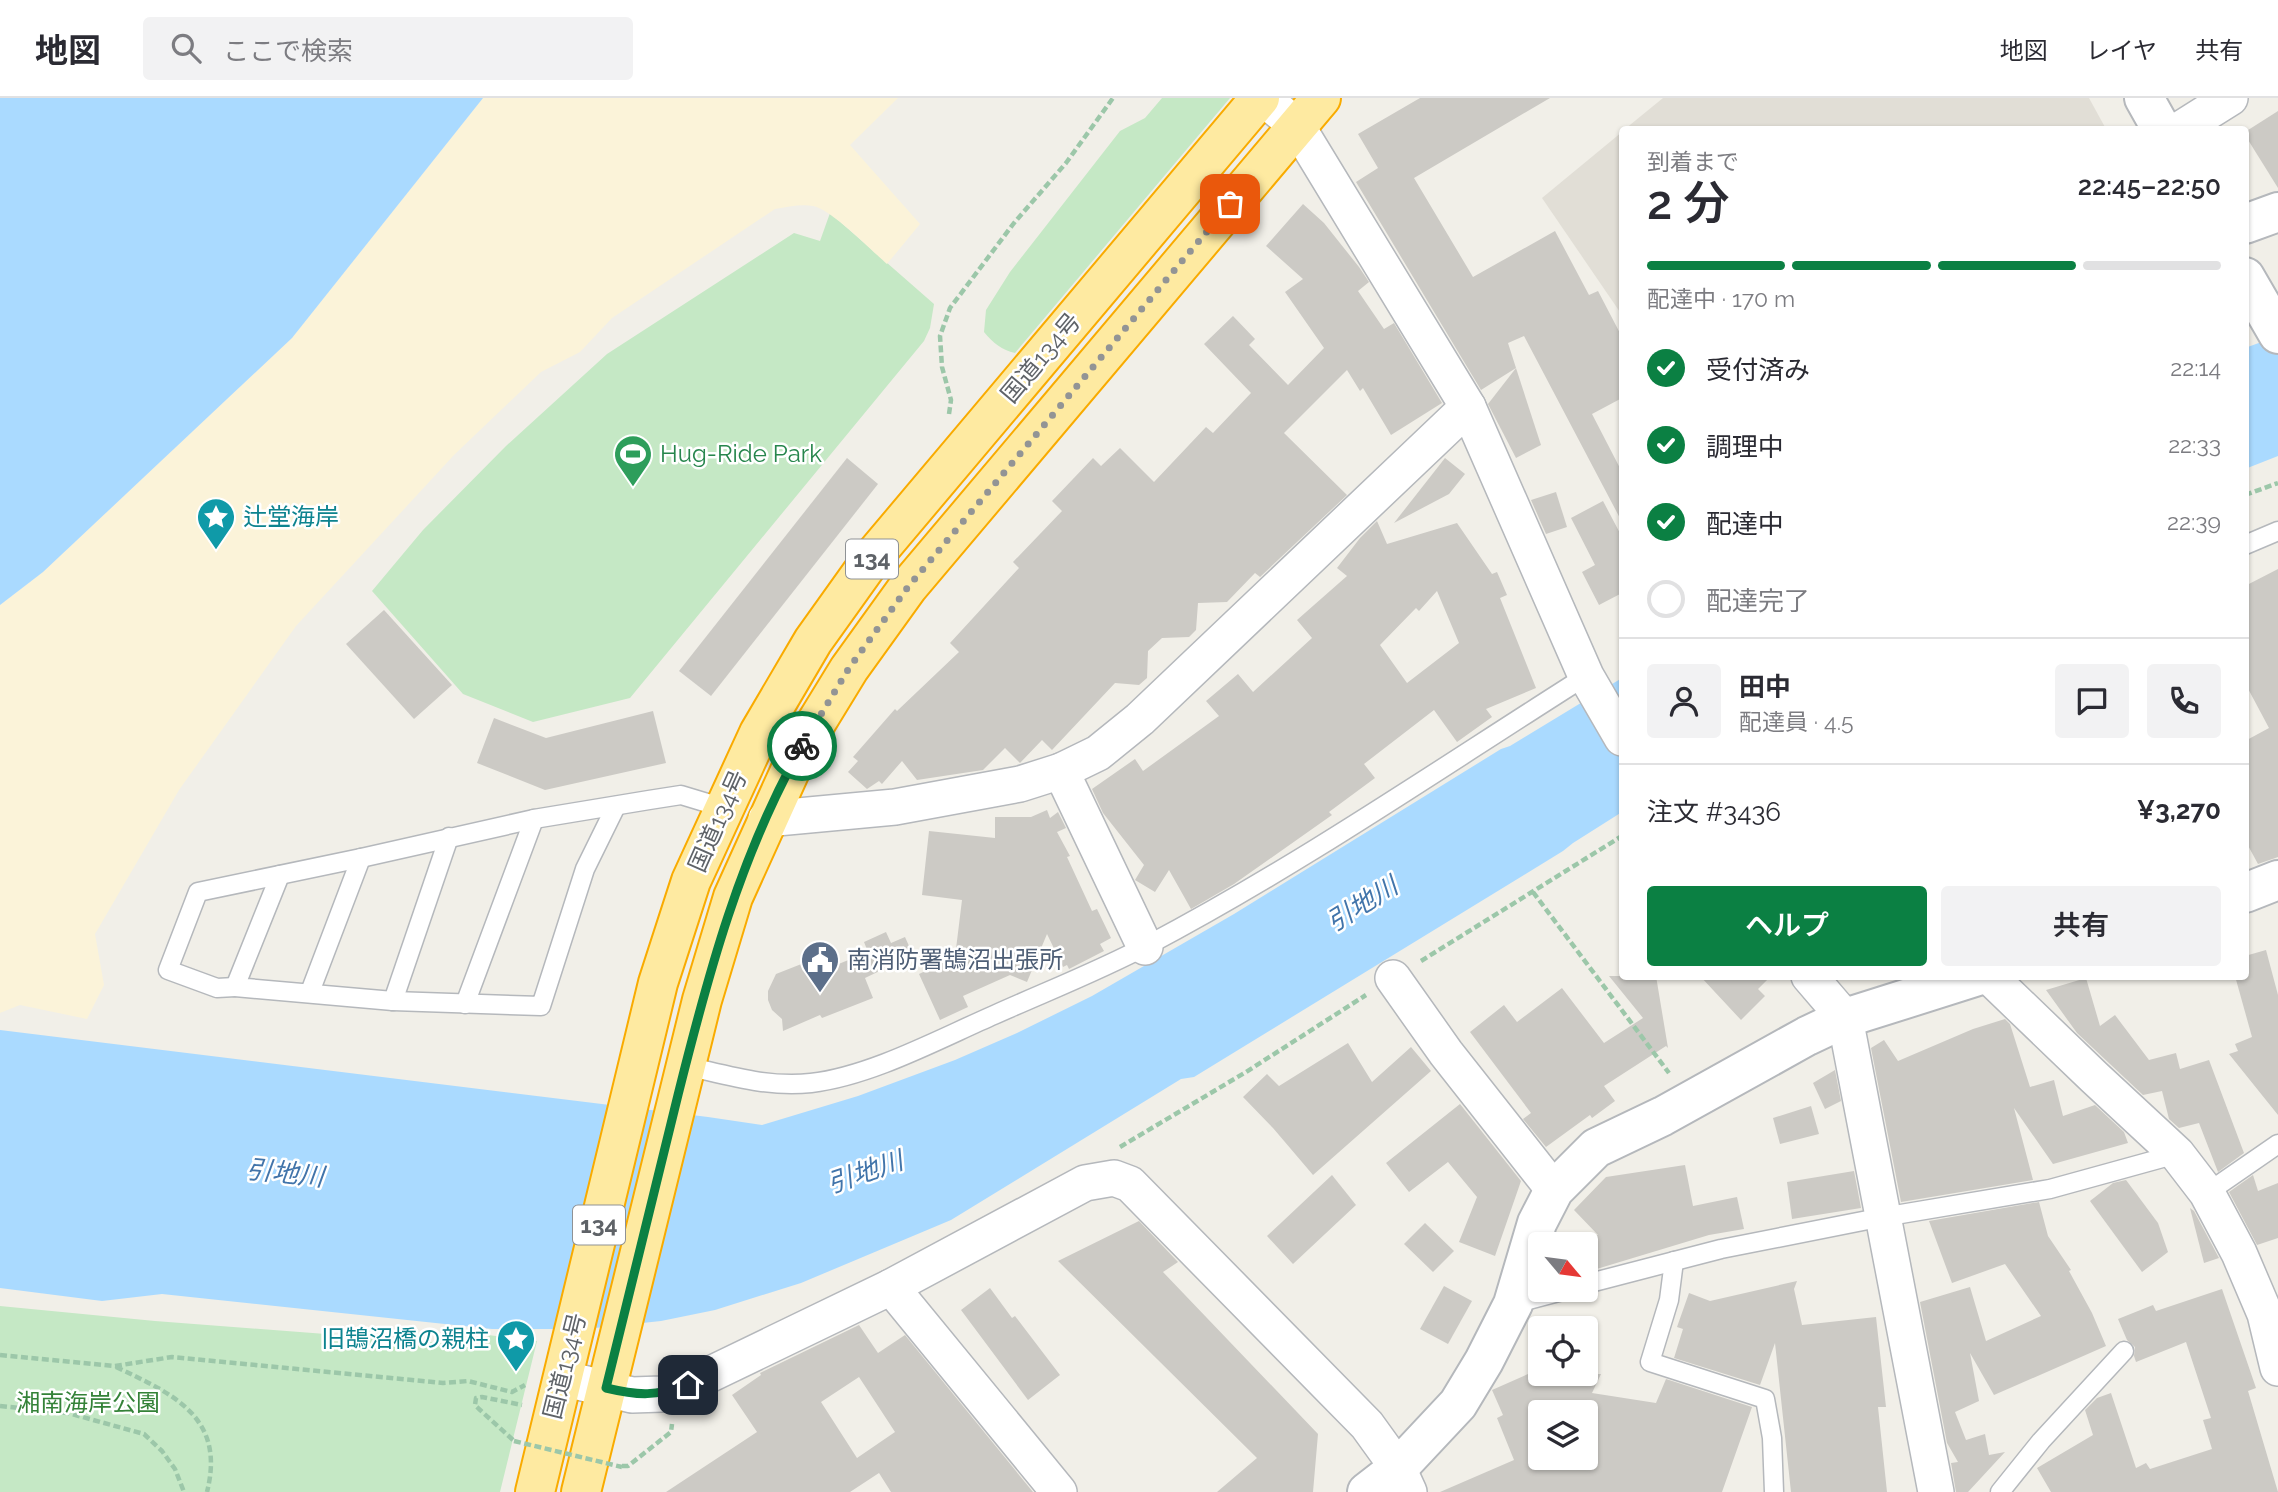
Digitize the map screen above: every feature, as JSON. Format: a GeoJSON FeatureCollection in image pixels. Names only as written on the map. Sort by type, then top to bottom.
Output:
{"type":"FeatureCollection","features":[{"type":"Feature","properties":{"kind":"highway","name":"国道134号"},"geometry":{"type":"LineString","coordinates":[[535,1492],[556,1370],[629,1104],[662,971],[691,881],[759,733],[813,642],[873,557],[1261,98]]}},
{"type":"Feature","properties":{"kind":"highway","name":"国道134号"},"geometry":{"type":"LineString","coordinates":[[580,1492],[685,1066],[733,897],[766,819],[807,738],[849,668],[908,587],[1309,112]]}},
{"type":"Feature","properties":{"kind":"street"},"geometry":{"type":"LineString","coordinates":[[1261,98],[1309,112],[1468,407],[1590,682],[1619,733]]}},
{"type":"Feature","properties":{"kind":"street"},"geometry":{"type":"LineString","coordinates":[[2144,98],[2160,126]]}},
{"type":"Feature","properties":{"kind":"street"},"geometry":{"type":"LineString","coordinates":[[2185,126],[2230,98]]}},
{"type":"Feature","properties":{"kind":"street"},"geometry":{"type":"LineString","coordinates":[[2249,223],[2278,212]]}},
{"type":"Feature","properties":{"kind":"street"},"geometry":{"type":"LineString","coordinates":[[2249,284],[2273,326]]}},
{"type":"Feature","properties":{"kind":"street"},"geometry":{"type":"LineString","coordinates":[[766,819],[895,807],[1020,784],[1061,771],[1098,753],[1140,719],[1468,407]]}},
{"type":"Feature","properties":{"kind":"street"},"geometry":{"type":"LineString","coordinates":[[1061,771],[1146,947]]}},
{"type":"Feature","properties":{"kind":"street"},"geometry":{"type":"LineString","coordinates":[[2249,891],[2278,880]]}},
{"type":"Feature","properties":{"kind":"street"},"geometry":{"type":"LineString","coordinates":[[1394,978],[1454,1063],[1554,1189]]}},
{"type":"Feature","properties":{"kind":"street"},"geometry":{"type":"LineString","coordinates":[[1812,980],[1845,1018],[1936,1492]]}},
{"type":"Feature","properties":{"kind":"street"},"geometry":{"type":"LineString","coordinates":[[1367,1492],[1403,1480],[1458,1404],[1484,1362],[1513,1304],[1538,1223],[1554,1189],[1597,1149],[1845,1018],[1965,980]]}},
{"type":"Feature","properties":{"kind":"street"},"geometry":{"type":"LineString","coordinates":[[1993,980],[2177,1154],[2207,1193],[2271,1313],[2278,1367]]}},
{"type":"Feature","properties":{"kind":"street"},"geometry":{"type":"LineString","coordinates":[[556,1370],[606,1388],[646,1395],[662,1394],[688,1385],[891,1287],[1085,1182],[1114,1178],[1130,1184],[1367,1425],[1403,1480]]}},
{"type":"Feature","properties":{"kind":"street"},"geometry":{"type":"LineString","coordinates":[[891,1287],[1059,1492]]}},
{"type":"Feature","properties":{"kind":"lane"},"geometry":{"type":"LineString","coordinates":[[2249,543],[2278,531]]}},
{"type":"Feature","properties":{"kind":"lane"},"geometry":{"type":"LineString","coordinates":[[685,1066],[781,1085],[813,1083],[903,1055],[1146,947],[1253,887],[1590,682]]}},
{"type":"Feature","properties":{"kind":"lane"},"geometry":{"type":"LineString","coordinates":[[616,806],[585,869],[541,1006],[393,1001],[310,992],[217,988],[168,970],[198,892],[534,819],[681,795],[724,808]]}},
{"type":"Feature","properties":{"kind":"lane"},"geometry":{"type":"LineString","coordinates":[[465,1004],[534,819]]}},
{"type":"Feature","properties":{"kind":"lane"},"geometry":{"type":"LineString","coordinates":[[393,1001],[449,837]]}},
{"type":"Feature","properties":{"kind":"lane"},"geometry":{"type":"LineString","coordinates":[[310,992],[361,858]]}},
{"type":"Feature","properties":{"kind":"lane"},"geometry":{"type":"LineString","coordinates":[[235,988],[280,875]]}},
{"type":"Feature","properties":{"kind":"lane"},"geometry":{"type":"LineString","coordinates":[[2207,1193],[2278,1144]]}},
{"type":"Feature","properties":{"kind":"lane"},"geometry":{"type":"LineString","coordinates":[[1598,1281],[1721,1249],[1883,1217],[2050,1189],[2177,1154]]}},
{"type":"Feature","properties":{"kind":"lane"},"geometry":{"type":"LineString","coordinates":[[1674,1261],[1669,1300],[1650,1362],[1765,1399],[1772,1438],[1774,1492]]}},
{"type":"Feature","properties":{"kind":"lane"},"geometry":{"type":"LineString","coordinates":[[1513,1304],[1528,1300]]}},
{"type":"Feature","properties":{"kind":"lane"},"geometry":{"type":"LineString","coordinates":[[2000,1492],[2041,1441],[2124,1351]]}},
{"type":"Feature","properties":{"kind":"path"},"geometry":{"type":"LineString","coordinates":[[947,425],[951,400],[942,367],[940,336],[950,308],[1014,223],[1066,163],[1113,98]]}},
{"type":"Feature","properties":{"kind":"path"},"geometry":{"type":"LineString","coordinates":[[2249,494],[2278,483]]}},
{"type":"Feature","properties":{"kind":"path"},"geometry":{"type":"LineString","coordinates":[[1114,1178],[1119,1148],[1246,1072],[1619,838]]}},
{"type":"Feature","properties":{"kind":"path"},"geometry":{"type":"LineString","coordinates":[[1533,892],[1690,1101]]}},
{"type":"Feature","properties":{"kind":"path"},"geometry":{"type":"LineString","coordinates":[[0,1355],[115,1366],[172,1357],[443,1383],[468,1381],[512,1392],[556,1370]]}},
{"type":"Feature","properties":{"kind":"path"},"geometry":{"type":"LineString","coordinates":[[115,1366],[167,1391],[187,1406],[202,1425],[210,1451],[212,1475],[208,1492]]}},
{"type":"Feature","properties":{"kind":"path"},"geometry":{"type":"LineString","coordinates":[[530,1406],[477,1398],[475,1405],[514,1441],[622,1466],[628,1466],[671,1432],[673,1427],[668,1420]]}},
{"type":"Feature","properties":{"kind":"path"},"geometry":{"type":"LineString","coordinates":[[0,1406],[68,1413],[144,1434],[176,1469],[184,1492]]}},
{"type":"Feature","properties":{"kind":"shaded area"},"geometry":{"type":"Polygon","coordinates":[[[1663,98],[2089,98],[2104,126],[1629,126],[1663,98]]]}},
{"type":"Feature","properties":{"kind":"shaded area"},"geometry":{"type":"Polygon","coordinates":[[[1619,134],[1619,311],[1542,198],[1619,134]]]}},
{"type":"Feature","properties":{"kind":"green space"},"geometry":{"type":"Polygon","coordinates":[[[1162,98],[1230,98],[1015,353],[998,346],[984,332],[986,310],[1010,272],[1120,131],[1145,118],[1162,98]]]}},
{"type":"Feature","properties":{"kind":"green space","name":"Hug-Ride Park"},"geometry":{"type":"Polygon","coordinates":[[[830,213],[934,304],[930,328],[924,341],[630,698],[533,722],[463,694],[372,591],[423,530],[506,446],[607,354],[794,233],[820,241],[830,213]]]}},
{"type":"Feature","properties":{"kind":"green space","name":"湘南海岸公園"},"geometry":{"type":"Polygon","coordinates":[[[0,1306],[155,1321],[482,1346],[488,1335],[537,1341],[500,1492],[0,1492],[0,1306]]]}},
{"type":"Feature","properties":{"kind":"sand","name":"辻堂海岸"},"geometry":{"type":"Polygon","coordinates":[[[483,98],[898,98],[850,145],[920,224],[887,264],[840,222],[821,209],[803,205],[775,209],[612,318],[580,352],[541,372],[454,455],[296,626],[179,790],[95,934],[104,985],[87,1019],[20,1005],[0,1013],[0,605],[43,572],[292,338],[483,98]]]}},
{"type":"Feature","properties":{"kind":"water"},"geometry":{"type":"Polygon","coordinates":[[[0,98],[483,98],[292,338],[43,572],[0,605],[0,98]]]}},
{"type":"Feature","properties":{"kind":"water"},"geometry":{"type":"Polygon","coordinates":[[[2278,336],[2278,456],[2249,467],[2249,347],[2278,336]]]}},
{"type":"Feature","properties":{"kind":"water","name":"引地川"},"geometry":{"type":"Polygon","coordinates":[[[1619,680],[1619,814],[1194,1077],[1181,1079],[951,1220],[801,1283],[715,1310],[661,1321],[585,1329],[492,1329],[162,1294],[102,1301],[0,1288],[0,1030],[762,1125],[858,1096],[955,1060],[1092,996],[1234,914],[1501,749],[1619,680]]]}},
{"type":"Feature","properties":{"kind":"building"},"geometry":{"type":"Polygon","coordinates":[[[1420,98],[1550,98],[1414,178],[1473,277],[1555,231],[1589,295],[1598,291],[1619,331],[1619,400],[1592,414],[1619,466],[1619,516],[1524,336],[1508,343],[1516,368],[1481,390],[1356,182],[1378,168],[1358,134],[1420,98]]]}},
{"type":"Feature","properties":{"kind":"building"},"geometry":{"type":"Polygon","coordinates":[[[2278,111],[2278,188],[2249,141],[2249,129],[2278,111]]]}},
{"type":"Feature","properties":{"kind":"building"},"geometry":{"type":"Polygon","coordinates":[[[1303,204],[1324,223],[1359,267],[1369,282],[1358,291],[1384,329],[1394,323],[1442,403],[1391,435],[1363,388],[1360,391],[1347,370],[1284,433],[1347,495],[1260,577],[1255,573],[1227,602],[1198,603],[1196,630],[1189,637],[1162,638],[1148,651],[1147,678],[1139,685],[1115,683],[1052,750],[1042,740],[1020,763],[1005,748],[983,770],[917,780],[902,761],[882,784],[879,781],[867,789],[848,772],[858,761],[853,757],[895,709],[897,711],[959,652],[950,643],[1019,568],[1013,562],[1062,511],[1052,501],[1093,458],[1101,466],[1120,448],[1154,482],[1206,427],[1213,433],[1251,393],[1204,344],[1233,316],[1255,339],[1249,345],[1288,385],[1324,348],[1285,292],[1303,279],[1266,246],[1303,204]]]}},
{"type":"Feature","properties":{"kind":"building"},"geometry":{"type":"Polygon","coordinates":[[[1516,368],[1541,445],[1516,458],[1488,404],[1516,368]]]}},
{"type":"Feature","properties":{"kind":"building"},"geometry":{"type":"Polygon","coordinates":[[[847,458],[878,484],[711,696],[679,671],[847,458]]]}},
{"type":"Feature","properties":{"kind":"building"},"geometry":{"type":"Polygon","coordinates":[[[1445,458],[1465,474],[1449,494],[1394,523],[1445,458]]]}},
{"type":"Feature","properties":{"kind":"building"},"geometry":{"type":"Polygon","coordinates":[[[1556,492],[1567,527],[1546,534],[1531,500],[1556,492]]]}},
{"type":"Feature","properties":{"kind":"building"},"geometry":{"type":"Polygon","coordinates":[[[1603,501],[1619,531],[1619,595],[1599,605],[1582,572],[1595,565],[1571,518],[1603,501]]]}},
{"type":"Feature","properties":{"kind":"building"},"geometry":{"type":"Polygon","coordinates":[[[1377,521],[1387,544],[1457,523],[1492,574],[1497,572],[1507,595],[1500,598],[1536,688],[1486,709],[1492,717],[1457,742],[1434,710],[1364,764],[1375,778],[1329,812],[1332,815],[1234,884],[1191,909],[1169,870],[1155,892],[1135,880],[1144,865],[1103,813],[1092,789],[1135,759],[1143,771],[1219,716],[1206,701],[1238,674],[1253,692],[1312,638],[1297,620],[1347,576],[1337,568],[1377,521]],[[1437,591],[1419,611],[1416,608],[1380,645],[1407,683],[1459,643],[1437,591]]]}},
{"type":"Feature","properties":{"kind":"building"},"geometry":{"type":"Polygon","coordinates":[[[2278,569],[2278,857],[2258,864],[2249,847],[2249,739],[2269,728],[2249,690],[2249,584],[2278,569]]]}},
{"type":"Feature","properties":{"kind":"building"},"geometry":{"type":"Polygon","coordinates":[[[384,610],[452,685],[414,719],[346,644],[384,610]]]}},
{"type":"Feature","properties":{"kind":"building"},"geometry":{"type":"Polygon","coordinates":[[[653,711],[666,763],[545,790],[477,763],[494,718],[546,738],[653,711]]]}},
{"type":"Feature","properties":{"kind":"building"},"geometry":{"type":"Polygon","coordinates":[[[1047,810],[1050,818],[1058,812],[1066,828],[1057,832],[1070,856],[1067,857],[1092,911],[1097,909],[1111,938],[1100,944],[1104,951],[1069,969],[1067,965],[1063,967],[1047,934],[1027,982],[1010,975],[963,996],[968,1007],[940,1020],[919,974],[955,957],[962,900],[922,895],[929,831],[995,838],[995,817],[1031,817],[1047,810]]]}},
{"type":"Feature","properties":{"kind":"building","name":"南消防署鵠沼出張所"},"geometry":{"type":"Polygon","coordinates":[[[886,932],[891,943],[905,937],[913,955],[865,978],[873,998],[822,1018],[820,1015],[783,1031],[782,1019],[772,1010],[768,1000],[768,991],[776,974],[809,961],[814,974],[868,952],[864,942],[886,932]]]}},
{"type":"Feature","properties":{"kind":"building"},"geometry":{"type":"Polygon","coordinates":[[[2266,950],[2278,995],[2278,1115],[2229,1054],[2238,1051],[2235,1044],[2252,1037],[2236,980],[2249,980],[2249,955],[2266,950]]]}},
{"type":"Feature","properties":{"kind":"building"},"geometry":{"type":"Polygon","coordinates":[[[1609,976],[1619,976],[1619,980],[1657,980],[1668,1048],[1666,1046],[1604,1086],[1615,1101],[1592,1118],[1590,1115],[1546,1147],[1523,1119],[1531,1113],[1470,1032],[1504,1005],[1517,1022],[1562,988],[1604,1043],[1643,1018],[1609,976]]]}},
{"type":"Feature","properties":{"kind":"building"},"geometry":{"type":"Polygon","coordinates":[[[1704,980],[1767,980],[1758,989],[1765,996],[1741,1020],[1704,980]]]}},
{"type":"Feature","properties":{"kind":"building"},"geometry":{"type":"Polygon","coordinates":[[[2087,980],[2100,1026],[2115,1015],[2149,1060],[2176,1053],[2180,1069],[2209,1060],[2244,1153],[2218,1172],[2199,1123],[2179,1128],[2169,1119],[2162,1091],[2143,1095],[2077,1033],[2046,990],[2087,980]]]}},
{"type":"Feature","properties":{"kind":"building"},"geometry":{"type":"Polygon","coordinates":[[[2005,1019],[2010,1024],[2030,1087],[2054,1080],[2063,1116],[2095,1105],[2124,1132],[2128,1143],[2053,1164],[2014,1108],[2033,1180],[1901,1202],[1871,1048],[1884,1040],[1898,1061],[1973,1029],[2005,1019]]]}},
{"type":"Feature","properties":{"kind":"building"},"geometry":{"type":"Polygon","coordinates":[[[1348,1043],[1372,1082],[1411,1047],[1431,1071],[1313,1175],[1243,1097],[1267,1074],[1279,1086],[1348,1043]]]}},
{"type":"Feature","properties":{"kind":"building"},"geometry":{"type":"Polygon","coordinates":[[[1835,1070],[1841,1101],[1825,1109],[1813,1083],[1835,1070]]]}},
{"type":"Feature","properties":{"kind":"building"},"geometry":{"type":"Polygon","coordinates":[[[1460,1104],[1521,1181],[1495,1256],[1459,1242],[1477,1197],[1448,1162],[1409,1192],[1386,1163],[1460,1104]]]}},
{"type":"Feature","properties":{"kind":"building"},"geometry":{"type":"Polygon","coordinates":[[[1811,1106],[1819,1134],[1780,1144],[1773,1118],[1811,1106]]]}},
{"type":"Feature","properties":{"kind":"building"},"geometry":{"type":"Polygon","coordinates":[[[1685,1165],[1693,1206],[1737,1197],[1744,1229],[1709,1235],[1598,1269],[1598,1232],[1574,1210],[1606,1177],[1685,1165]]]}},
{"type":"Feature","properties":{"kind":"building"},"geometry":{"type":"Polygon","coordinates":[[[1854,1171],[1861,1208],[1792,1219],[1787,1182],[1854,1171]]]}},
{"type":"Feature","properties":{"kind":"building"},"geometry":{"type":"Polygon","coordinates":[[[1332,1175],[1356,1205],[1293,1264],[1267,1236],[1332,1175]]]}},
{"type":"Feature","properties":{"kind":"building"},"geometry":{"type":"Polygon","coordinates":[[[2253,1175],[2258,1191],[2278,1183],[2278,1238],[2257,1245],[2229,1192],[2253,1175]]]}},
{"type":"Feature","properties":{"kind":"building"},"geometry":{"type":"Polygon","coordinates":[[[2126,1180],[2158,1223],[2168,1252],[2142,1272],[2090,1201],[2113,1183],[2126,1180]]]}},
{"type":"Feature","properties":{"kind":"building"},"geometry":{"type":"Polygon","coordinates":[[[2039,1202],[2048,1236],[2071,1270],[2069,1271],[2106,1346],[1994,1395],[1970,1353],[1979,1401],[1955,1412],[1966,1440],[1985,1434],[1989,1455],[2005,1452],[1968,1492],[1956,1492],[1951,1463],[1958,1462],[1947,1443],[1920,1302],[1970,1287],[1986,1341],[2041,1316],[2005,1264],[1952,1283],[1929,1221],[2039,1202]]]}},
{"type":"Feature","properties":{"kind":"building"},"geometry":{"type":"Polygon","coordinates":[[[2190,1208],[2194,1211],[2219,1258],[2204,1263],[2190,1208]]]}},
{"type":"Feature","properties":{"kind":"building"},"geometry":{"type":"Polygon","coordinates":[[[1139,1221],[1178,1262],[1163,1272],[1318,1434],[1313,1492],[1217,1492],[1257,1458],[1058,1261],[1139,1221]]]}},
{"type":"Feature","properties":{"kind":"building"},"geometry":{"type":"Polygon","coordinates":[[[1425,1223],[1454,1251],[1433,1272],[1404,1244],[1425,1223]]]}},
{"type":"Feature","properties":{"kind":"building"},"geometry":{"type":"Polygon","coordinates":[[[1797,1281],[1794,1289],[1802,1325],[1876,1317],[1886,1407],[1878,1407],[1887,1492],[1791,1492],[1775,1343],[1760,1385],[1674,1358],[1683,1329],[1677,1327],[1689,1293],[1710,1301],[1797,1281]]]}},
{"type":"Feature","properties":{"kind":"building"},"geometry":{"type":"Polygon","coordinates":[[[1444,1286],[1472,1301],[1448,1344],[1420,1329],[1444,1286]]]}},
{"type":"Feature","properties":{"kind":"building"},"geometry":{"type":"Polygon","coordinates":[[[990,1288],[1060,1375],[1028,1400],[961,1310],[990,1288]]]}},
{"type":"Feature","properties":{"kind":"building"},"geometry":{"type":"Polygon","coordinates":[[[2222,1289],[2256,1388],[2248,1391],[2278,1492],[2051,1492],[2037,1468],[2093,1435],[2085,1410],[2097,1398],[2111,1393],[2136,1468],[2146,1463],[2150,1469],[2212,1449],[2203,1420],[2211,1418],[2186,1342],[2136,1362],[2135,1347],[2127,1340],[2118,1319],[2153,1305],[2156,1311],[2222,1289]]]}},
{"type":"Feature","properties":{"kind":"building"},"geometry":{"type":"Polygon","coordinates":[[[859,1325],[878,1353],[905,1335],[1033,1492],[891,1492],[879,1473],[850,1492],[666,1492],[757,1432],[732,1395],[761,1375],[760,1373],[859,1325]],[[859,1377],[821,1402],[857,1458],[895,1432],[859,1377]]]}},
{"type":"Feature","properties":{"kind":"building"},"geometry":{"type":"Polygon","coordinates":[[[1528,1374],[1528,1386],[1595,1386],[1592,1393],[1656,1403],[1666,1379],[1752,1407],[1722,1492],[1440,1492],[1514,1460],[1497,1418],[1503,1415],[1492,1390],[1528,1374]]]}},
{"type":"Feature","properties":{"kind":"way so far"},"geometry":{"type":"LineString","coordinates":[[802,746],[849,668],[908,587],[1230,204]]}},
{"type":"Feature","properties":{"kind":"place","name":"Hug-Ride Park"},"geometry":{"type":"Point","coordinates":[633,488]}},
{"type":"Feature","properties":{"kind":"place","name":"辻堂海岸"},"geometry":{"type":"Point","coordinates":[216,551]}},
{"type":"Feature","properties":{"kind":"place","name":"南消防署鵠沼出張所"},"geometry":{"type":"Point","coordinates":[820,994]}},
{"type":"Feature","properties":{"kind":"place","name":"旧鵠沼橋の親柱"},"geometry":{"type":"Point","coordinates":[516,1373]}},
{"type":"Feature","properties":{"kind":"route"},"geometry":{"type":"LineString","coordinates":[[688,1385],[662,1394],[646,1395],[632,1395],[606,1388],[709,974],[733,897],[766,819],[802,746]]}}]}
